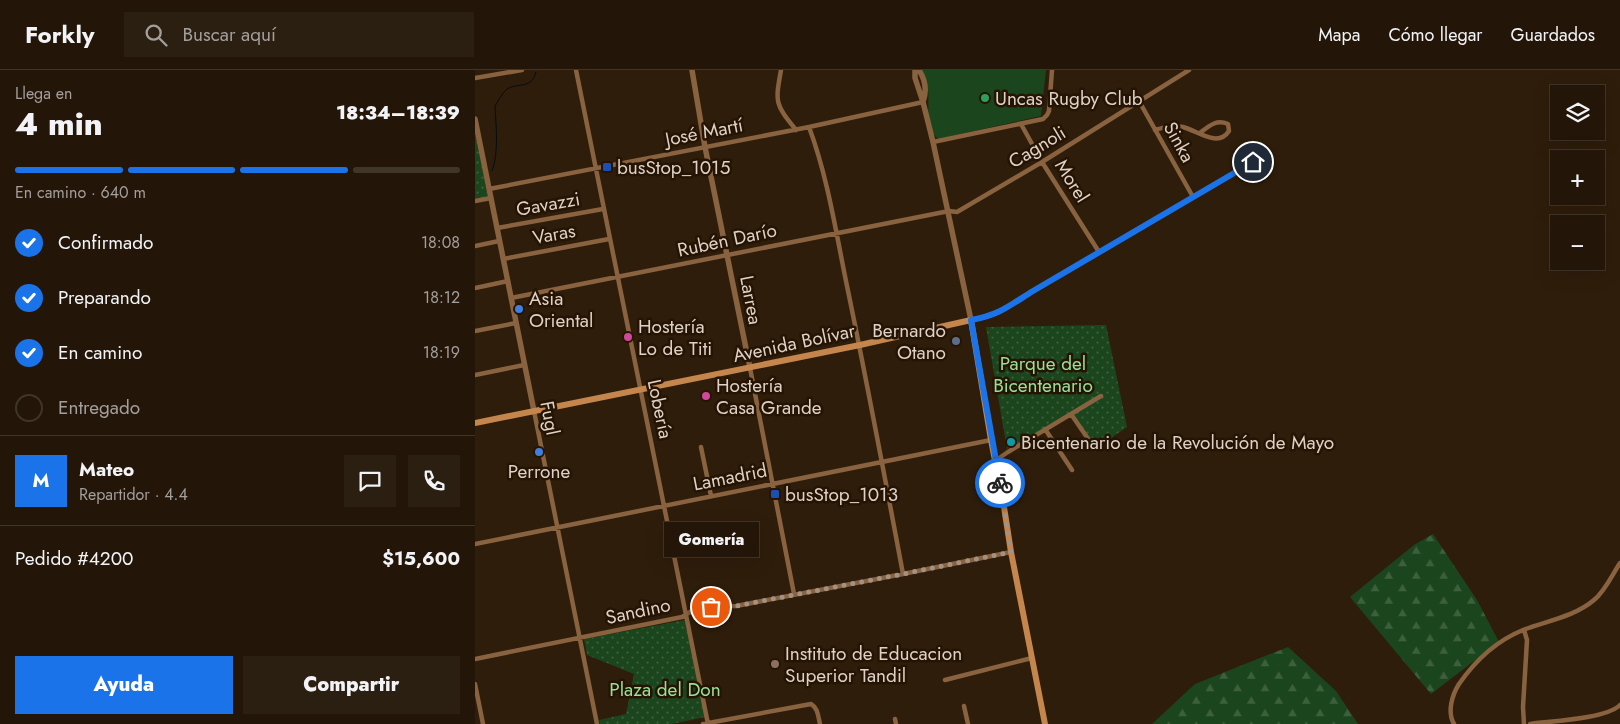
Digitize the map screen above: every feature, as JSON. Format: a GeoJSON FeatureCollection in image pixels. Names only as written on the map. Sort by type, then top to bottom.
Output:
{"type":"FeatureCollection","features":[{"type":"Feature","properties":{"kind":"main road","name":"Avenida Bolívar"},"geometry":{"type":"LineString","coordinates":[[475,423],[750,368],[971,320]]}},
{"type":"Feature","properties":{"kind":"main road"},"geometry":{"type":"LineString","coordinates":[[971,320],[991,440],[1005,507],[1011,552],[1045,724]]}},
{"type":"Feature","properties":{"kind":"street"},"geometry":{"type":"LineString","coordinates":[[475,78],[522,70]]}},
{"type":"Feature","properties":{"kind":"street","name":"Lobería"},"geometry":{"type":"LineString","coordinates":[[576,70],[687,614],[707,724]]}},
{"type":"Feature","properties":{"kind":"street","name":"Larrea"},"geometry":{"type":"LineString","coordinates":[[692,70],[705,147],[794,594]]}},
{"type":"Feature","properties":{"kind":"street"},"geometry":{"type":"LineString","coordinates":[[781,70],[777,104],[796,130]]}},
{"type":"Feature","properties":{"kind":"street"},"geometry":{"type":"LineString","coordinates":[[915,70],[915,78],[923,102],[949,211],[971,320],[999,313],[1253,162]]}},
{"type":"Feature","properties":{"kind":"street"},"geometry":{"type":"LineString","coordinates":[[919,70],[926,88],[923,102]]}},
{"type":"Feature","properties":{"kind":"street"},"geometry":{"type":"LineString","coordinates":[[933,142],[1043,119],[1049,111],[1052,70]]}},
{"type":"Feature","properties":{"kind":"street","name":"Cagnoli"},"geometry":{"type":"LineString","coordinates":[[949,211],[957,212],[1042,162],[1189,70]]}},
{"type":"Feature","properties":{"kind":"street","name":"Sinka"},"geometry":{"type":"LineString","coordinates":[[1139,101],[1193,197]]}},
{"type":"Feature","properties":{"kind":"street","name":"José Martí"},"geometry":{"type":"LineString","coordinates":[[489,189],[796,130],[923,102]]}},
{"type":"Feature","properties":{"kind":"street","name":"Fugl"},"geometry":{"type":"LineString","coordinates":[[475,119],[597,724]]}},
{"type":"Feature","properties":{"kind":"street"},"geometry":{"type":"LineString","coordinates":[[1155,130],[1174,126],[1183,127],[1200,133],[1219,139],[1226,136],[1229,131],[1228,124],[1222,121],[1216,122],[1200,133]]}},
{"type":"Feature","properties":{"kind":"street","name":"Morel"},"geometry":{"type":"LineString","coordinates":[[1021,124],[1042,162],[1099,252]]}},
{"type":"Feature","properties":{"kind":"street"},"geometry":{"type":"LineString","coordinates":[[809,127],[817,148],[837,233],[903,574]]}},
{"type":"Feature","properties":{"kind":"street"},"geometry":{"type":"LineString","coordinates":[[475,201],[491,198]]}},
{"type":"Feature","properties":{"kind":"street","name":"Gavazzi"},"geometry":{"type":"LineString","coordinates":[[497,228],[603,209]]}},
{"type":"Feature","properties":{"kind":"street","name":"Rubén Darío"},"geometry":{"type":"LineString","coordinates":[[511,298],[949,211]]}},
{"type":"Feature","properties":{"kind":"street","name":"Varas"},"geometry":{"type":"LineString","coordinates":[[503,259],[609,239]]}},
{"type":"Feature","properties":{"kind":"street"},"geometry":{"type":"LineString","coordinates":[[475,246],[499,241]]}},
{"type":"Feature","properties":{"kind":"street"},"geometry":{"type":"LineString","coordinates":[[475,288],[508,281]]}},
{"type":"Feature","properties":{"kind":"street"},"geometry":{"type":"LineString","coordinates":[[475,331],[516,323]]}},
{"type":"Feature","properties":{"kind":"street"},"geometry":{"type":"LineString","coordinates":[[475,375],[525,365]]}},
{"type":"Feature","properties":{"kind":"street"},"geometry":{"type":"LineString","coordinates":[[995,461],[1101,396]]}},
{"type":"Feature","properties":{"kind":"street"},"geometry":{"type":"LineString","coordinates":[[1071,414],[1095,449]]}},
{"type":"Feature","properties":{"kind":"street"},"geometry":{"type":"LineString","coordinates":[[1045,430],[1072,470]]}},
{"type":"Feature","properties":{"kind":"street","name":"Lamadrid"},"geometry":{"type":"LineString","coordinates":[[475,544],[991,440]]}},
{"type":"Feature","properties":{"kind":"street"},"geometry":{"type":"LineString","coordinates":[[701,447],[711,496]]}},
{"type":"Feature","properties":{"kind":"street","name":"Sandino"},"geometry":{"type":"LineString","coordinates":[[475,659],[687,614],[698,608],[736,606],[1011,552]]}},
{"type":"Feature","properties":{"kind":"street"},"geometry":{"type":"LineString","coordinates":[[1454,724],[1451,719],[1451,706],[1455,690],[1470,668],[1499,642],[1524,630],[1564,617],[1593,601],[1620,562]]}},
{"type":"Feature","properties":{"kind":"street"},"geometry":{"type":"LineString","coordinates":[[1524,630],[1527,640],[1523,707],[1524,724]]}},
{"type":"Feature","properties":{"kind":"street"},"geometry":{"type":"LineString","coordinates":[[945,680],[1032,658]]}},
{"type":"Feature","properties":{"kind":"street"},"geometry":{"type":"LineString","coordinates":[[475,684],[483,724]]}},
{"type":"Feature","properties":{"kind":"street"},"geometry":{"type":"LineString","coordinates":[[707,724],[811,704],[815,706],[820,724]]}},
{"type":"Feature","properties":{"kind":"street"},"geometry":{"type":"LineString","coordinates":[[1530,724],[1589,717],[1609,712],[1620,705]]}},
{"type":"Feature","properties":{"kind":"street"},"geometry":{"type":"LineString","coordinates":[[964,706],[968,724]]}},
{"type":"Feature","properties":{"kind":"green space","name":"Uncas Rugby Club"},"geometry":{"type":"Polygon","coordinates":[[[922,70],[1046,70],[1041,116],[938,139],[929,122],[928,89],[922,70]]]}},
{"type":"Feature","properties":{"kind":"green space"},"geometry":{"type":"Polygon","coordinates":[[[475,133],[488,197],[475,199],[475,133]]]}},
{"type":"Feature","properties":{"kind":"green space","name":"Parque del Bicentenario"},"geometry":{"type":"Polygon","coordinates":[[[1106,325],[1127,427],[1095,449],[1071,414],[1007,449],[986,327],[1106,325]]]}},
{"type":"Feature","properties":{"kind":"green space"},"geometry":{"type":"Polygon","coordinates":[[[1433,534],[1477,600],[1499,642],[1431,694],[1350,597],[1414,545],[1433,534]]]}},
{"type":"Feature","properties":{"kind":"green space","name":"Plaza del Don"},"geometry":{"type":"Polygon","coordinates":[[[685,620],[705,717],[672,724],[600,724],[599,720],[626,714],[634,674],[587,655],[584,639],[685,620]]]}},
{"type":"Feature","properties":{"kind":"green space"},"geometry":{"type":"Polygon","coordinates":[[[1288,647],[1336,691],[1358,724],[1152,724],[1195,684],[1288,647]]]}},
{"type":"Feature","properties":{"kind":"waterway"},"geometry":{"type":"LineString","coordinates":[[492,171],[496,148],[495,106],[507,89],[528,83],[534,78],[536,72]]}},
{"type":"Feature","properties":{"kind":"way so far"},"geometry":{"type":"LineString","coordinates":[[711,607],[736,606],[1011,552],[1000,483]]}},
{"type":"Feature","properties":{"kind":"place","name":"Uncas Rugby Club"},"geometry":{"type":"Point","coordinates":[985,98]}},
{"type":"Feature","properties":{"kind":"place","name":"busStop_1015"},"geometry":{"type":"Point","coordinates":[607,167]}},
{"type":"Feature","properties":{"kind":"place","name":"Asia Oriental"},"geometry":{"type":"Point","coordinates":[519,309]}},
{"type":"Feature","properties":{"kind":"place","name":"Hostería Lo de Titi"},"geometry":{"type":"Point","coordinates":[628,337]}},
{"type":"Feature","properties":{"kind":"place","name":"Bernardo Otano"},"geometry":{"type":"Point","coordinates":[956,341]}},
{"type":"Feature","properties":{"kind":"place","name":"Hostería Casa Grande"},"geometry":{"type":"Point","coordinates":[706,396]}},
{"type":"Feature","properties":{"kind":"place","name":"Bicentenario de la Revolución de Mayo"},"geometry":{"type":"Point","coordinates":[1011,442]}},
{"type":"Feature","properties":{"kind":"place","name":"Perrone"},"geometry":{"type":"Point","coordinates":[539,452]}},
{"type":"Feature","properties":{"kind":"place","name":"busStop_1013"},"geometry":{"type":"Point","coordinates":[775,494]}},
{"type":"Feature","properties":{"kind":"place","name":"Gomería"},"geometry":{"type":"Point","coordinates":[711,607]}},
{"type":"Feature","properties":{"kind":"place","name":"Instituto de Educacion Superior Tandil"},"geometry":{"type":"Point","coordinates":[775,664]}},
{"type":"Feature","properties":{"kind":"route"},"geometry":{"type":"LineString","coordinates":[[1000,483],[971,320],[988,317],[1008,308],[1016,301],[1253,162]]}}]}
